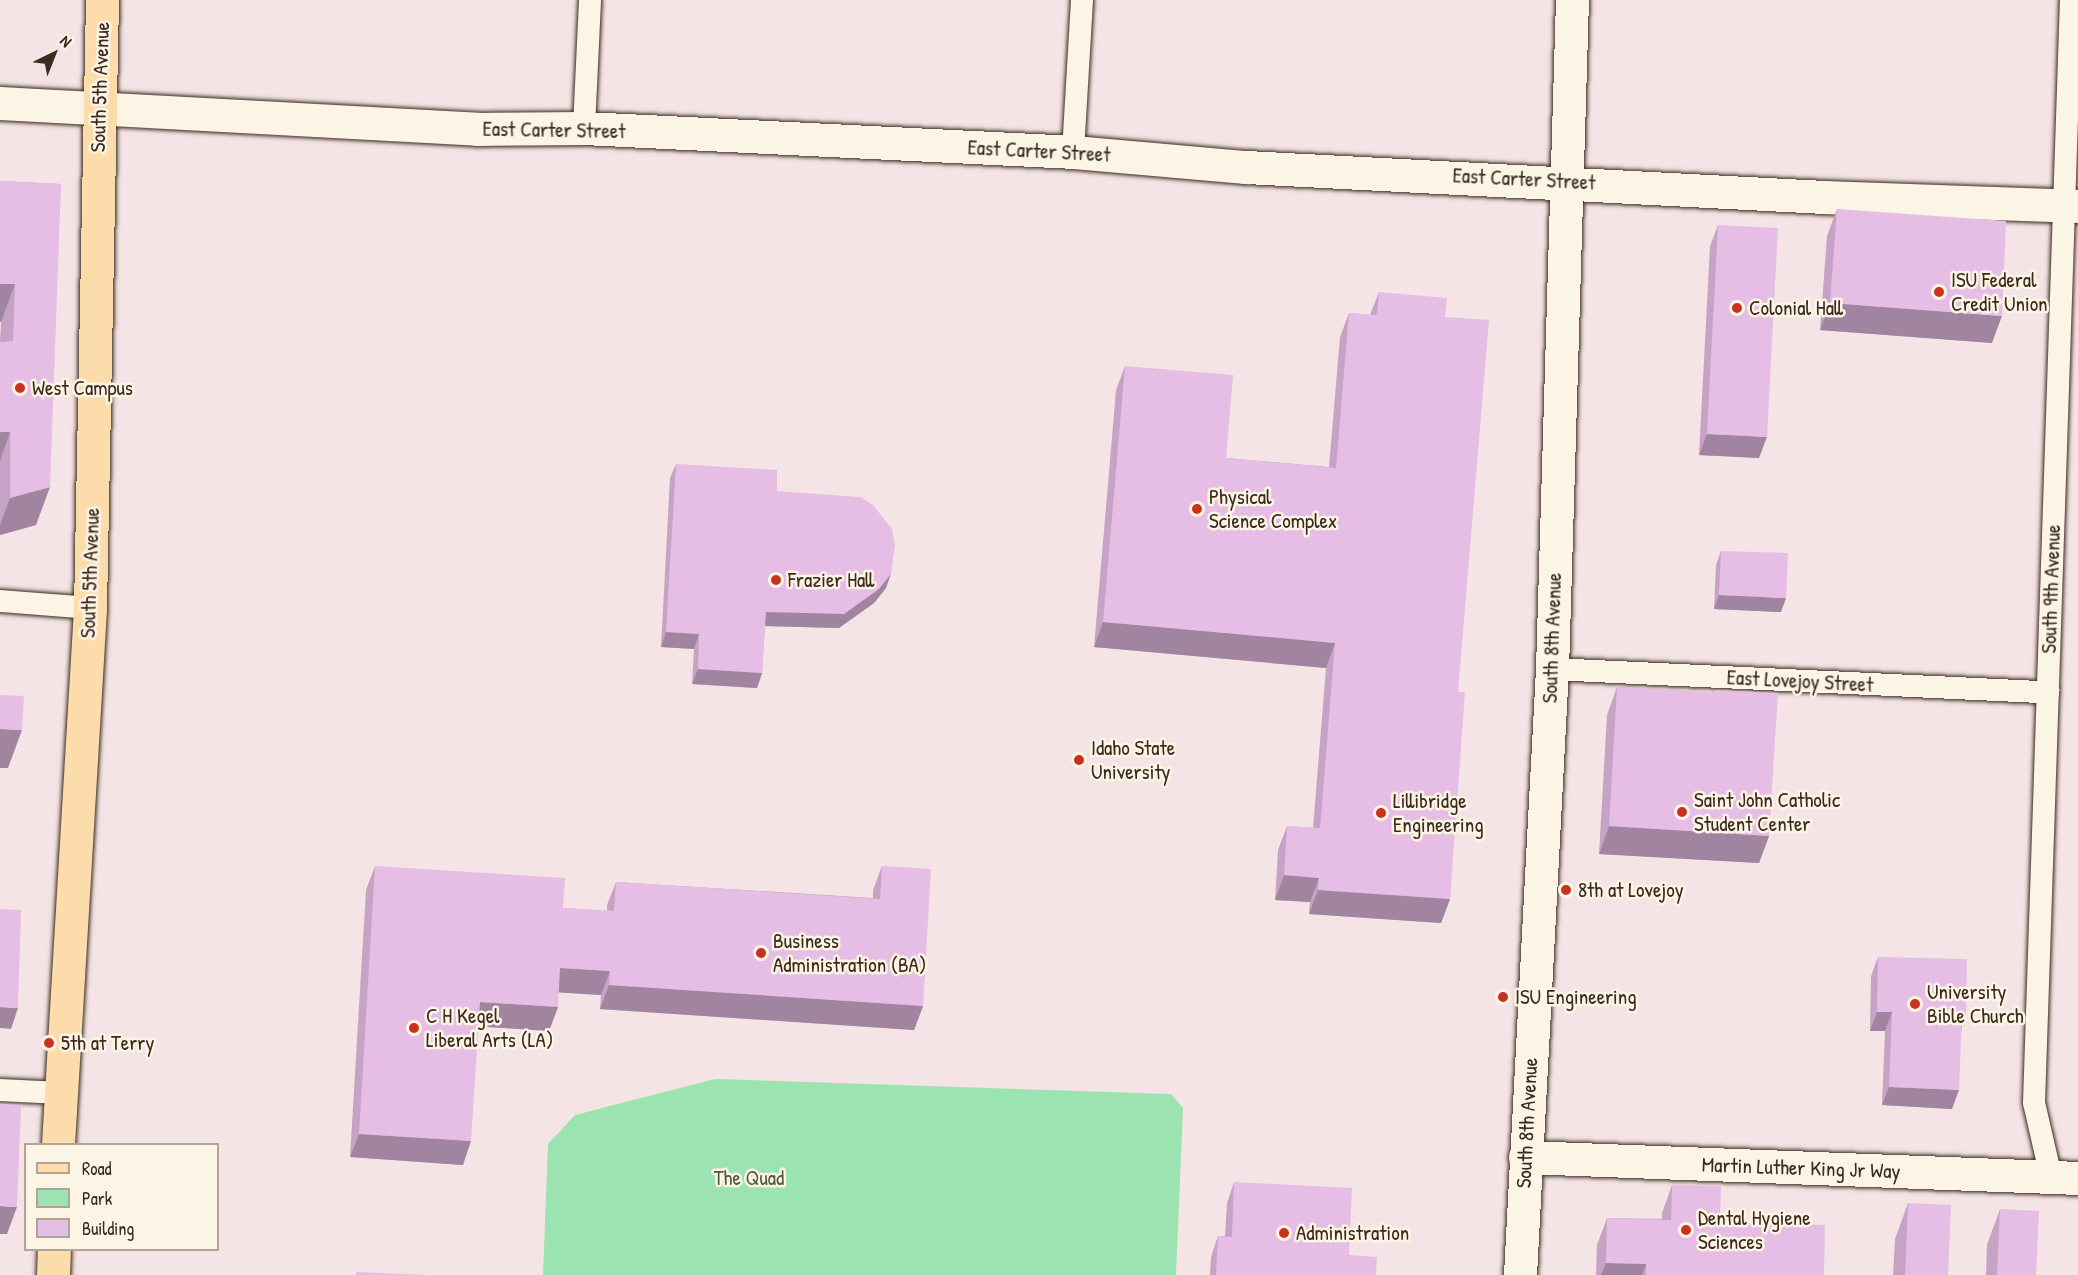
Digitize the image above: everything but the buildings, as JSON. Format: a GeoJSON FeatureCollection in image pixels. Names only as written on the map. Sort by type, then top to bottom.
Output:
{"type":"FeatureCollection","features":[{"type":"Feature","properties":{"kind":"main road","name":"South 5th Avenue"},"geometry":{"type":"LineString","coordinates":[[58,1143],[90,608],[98,110],[102,0]]}},
{"type":"Feature","properties":{"kind":"main road"},"geometry":{"type":"LineString","coordinates":[[53,1275],[54,1251]]}},
{"type":"Feature","properties":{"kind":"street"},"geometry":{"type":"LineString","coordinates":[[584,128],[590,0]]}},
{"type":"Feature","properties":{"kind":"street"},"geometry":{"type":"LineString","coordinates":[[1073,152],[1082,0]]}},
{"type":"Feature","properties":{"kind":"street","name":"South 8th Avenue"},"geometry":{"type":"LineString","coordinates":[[1520,1275],[1552,669],[1572,0]]}},
{"type":"Feature","properties":{"kind":"street","name":"South 9th Avenue"},"geometry":{"type":"LineString","coordinates":[[2064,1178],[2034,1103],[2048,692],[2070,205],[2071,0]]}},
{"type":"Feature","properties":{"kind":"street","name":"East Carter Street"},"geometry":{"type":"LineString","coordinates":[[0,103],[477,129],[584,128],[1073,152],[1246,167],[1567,181],[1825,197],[2070,205]]}},
{"type":"Feature","properties":{"kind":"street"},"geometry":{"type":"LineString","coordinates":[[0,601],[90,608]]}},
{"type":"Feature","properties":{"kind":"street","name":"East Lovejoy Street"},"geometry":{"type":"LineString","coordinates":[[1552,669],[2048,692]]}},
{"type":"Feature","properties":{"kind":"street"},"geometry":{"type":"LineString","coordinates":[[0,1090],[61,1093]]}},
{"type":"Feature","properties":{"kind":"street","name":"Martin Luther King Jr Way"},"geometry":{"type":"LineString","coordinates":[[1525,1157],[2064,1178]]}},
{"type":"Feature","properties":{"kind":"green space","name":"The Quad"},"geometry":{"type":"Polygon","coordinates":[[[715,1079],[1171,1094],[1183,1108],[1176,1275],[543,1275],[548,1144],[575,1115],[715,1079]]]}},
{"type":"Feature","properties":{"kind":"place","name":"ISU Federal Credit Union"},"geometry":{"type":"Point","coordinates":[1939,292]}},
{"type":"Feature","properties":{"kind":"place","name":"Colonial Hall"},"geometry":{"type":"Point","coordinates":[1737,308]}},
{"type":"Feature","properties":{"kind":"place","name":"West Campus"},"geometry":{"type":"Point","coordinates":[20,388]}},
{"type":"Feature","properties":{"kind":"place","name":"Physical Science Complex"},"geometry":{"type":"Point","coordinates":[1197,509]}},
{"type":"Feature","properties":{"kind":"place","name":"Frazier Hall"},"geometry":{"type":"Point","coordinates":[776,580]}},
{"type":"Feature","properties":{"kind":"place","name":"Idaho State University"},"geometry":{"type":"Point","coordinates":[1079,760]}},
{"type":"Feature","properties":{"kind":"place","name":"Saint John Catholic Student Center"},"geometry":{"type":"Point","coordinates":[1682,812]}},
{"type":"Feature","properties":{"kind":"place","name":"Lillibridge Engineering"},"geometry":{"type":"Point","coordinates":[1381,813]}},
{"type":"Feature","properties":{"kind":"place","name":"8th at Lovejoy"},"geometry":{"type":"Point","coordinates":[1566,890]}},
{"type":"Feature","properties":{"kind":"place","name":"Business Administration (BA)"},"geometry":{"type":"Point","coordinates":[761,953]}},
{"type":"Feature","properties":{"kind":"place","name":"ISU Engineering"},"geometry":{"type":"Point","coordinates":[1503,997]}},
{"type":"Feature","properties":{"kind":"place","name":"University Bible Church"},"geometry":{"type":"Point","coordinates":[1915,1004]}},
{"type":"Feature","properties":{"kind":"place","name":"C H Kegel Liberal Arts (LA)"},"geometry":{"type":"Point","coordinates":[414,1028]}},
{"type":"Feature","properties":{"kind":"place","name":"5th at Terry"},"geometry":{"type":"Point","coordinates":[49,1043]}},
{"type":"Feature","properties":{"kind":"place","name":"Dental Hygiene Sciences"},"geometry":{"type":"Point","coordinates":[1686,1230]}},
{"type":"Feature","properties":{"kind":"place","name":"Administration"},"geometry":{"type":"Point","coordinates":[1284,1233]}}]}
